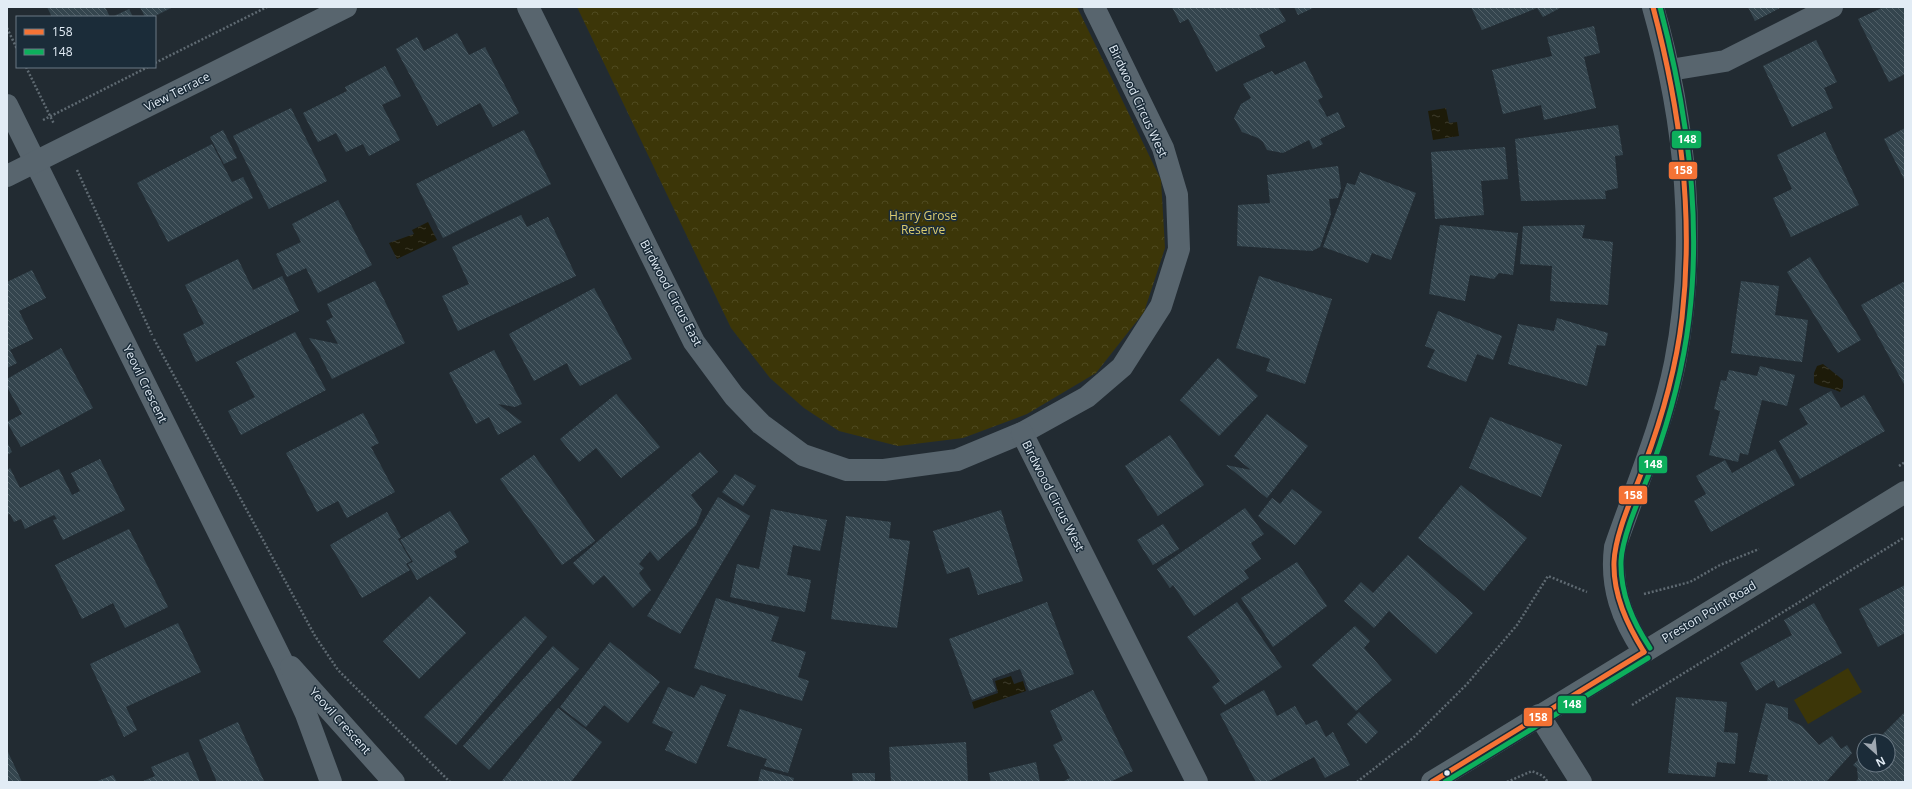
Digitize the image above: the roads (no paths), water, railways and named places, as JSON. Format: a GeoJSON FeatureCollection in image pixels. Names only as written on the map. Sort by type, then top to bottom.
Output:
{"type":"FeatureCollection","features":[{"type":"Feature","properties":{"kind":"main road","name":"Preston Point Road"},"geometry":{"type":"LineString","coordinates":[[1432,782],[1905,492]]}},
{"type":"Feature","properties":{"kind":"street","name":"View Terrace"},"geometry":{"type":"LineString","coordinates":[[7,176],[346,7]]}},
{"type":"Feature","properties":{"kind":"street","name":"Birdwood Circus East"},"geometry":{"type":"LineString","coordinates":[[528,7],[694,342],[734,396],[761,424],[803,454],[847,470],[884,470],[957,460],[1022,433]]}},
{"type":"Feature","properties":{"kind":"street","name":"Birdwood Circus West"},"geometry":{"type":"LineString","coordinates":[[1094,7],[1162,148],[1177,195],[1179,249],[1161,306],[1122,367],[1087,398],[1022,433],[1197,782]]}},
{"type":"Feature","properties":{"kind":"street"},"geometry":{"type":"LineString","coordinates":[[1644,652],[1629,630],[1622,612],[1612,566],[1614,547],[1654,443],[1664,409],[1675,364],[1687,264],[1687,216],[1679,129],[1670,70],[1653,7]]}},
{"type":"Feature","properties":{"kind":"street"},"geometry":{"type":"LineString","coordinates":[[1670,70],[1725,61],[1832,7]]}},
{"type":"Feature","properties":{"kind":"street","name":"Yeovil Crescent"},"geometry":{"type":"LineString","coordinates":[[7,105],[283,663],[306,714],[331,782]]}},
{"type":"Feature","properties":{"kind":"street","name":"Yeovil Crescent"},"geometry":{"type":"LineString","coordinates":[[283,663],[293,668],[394,782]]}},
{"type":"Feature","properties":{"kind":"street"},"geometry":{"type":"LineString","coordinates":[[1540,715],[1581,782]]}},
{"type":"Feature","properties":{"kind":"water"},"geometry":{"type":"Polygon","coordinates":[[[1446,108],[1449,123],[1457,122],[1459,136],[1433,140],[1428,111],[1446,108]]]}},
{"type":"Feature","properties":{"kind":"water"},"geometry":{"type":"Polygon","coordinates":[[[428,222],[437,240],[397,259],[389,243],[414,234],[412,230],[428,222]]]}},
{"type":"Feature","properties":{"kind":"water"},"geometry":{"type":"Polygon","coordinates":[[[1823,364],[1843,380],[1843,387],[1840,392],[1814,383],[1814,373],[1817,366],[1823,364]]]}},
{"type":"Feature","properties":{"kind":"water"},"geometry":{"type":"Polygon","coordinates":[[[1011,676],[1014,684],[1023,681],[1026,691],[974,709],[972,702],[998,693],[995,681],[1011,676]]]}},
{"type":"Feature","properties":{"kind":"park label","name":"Harry Grose Reserve"},"geometry":{"type":"Point","coordinates":[923,223]}}]}
